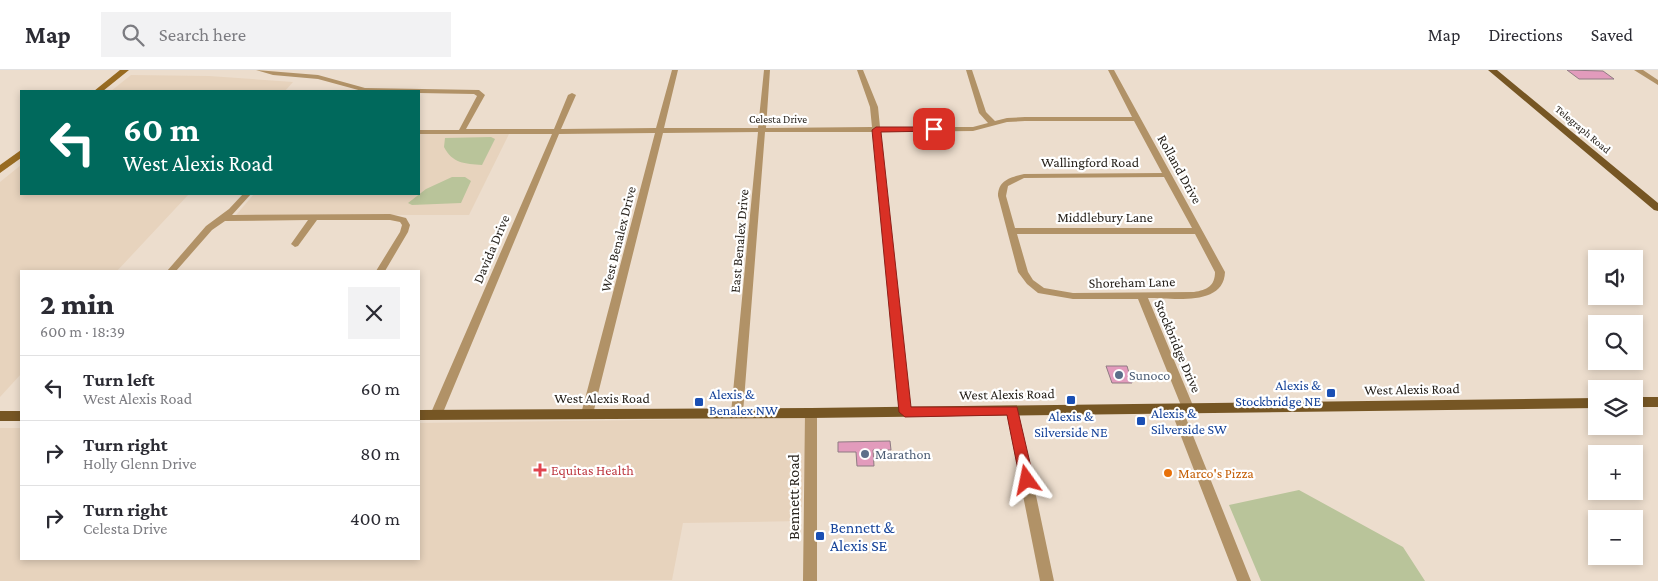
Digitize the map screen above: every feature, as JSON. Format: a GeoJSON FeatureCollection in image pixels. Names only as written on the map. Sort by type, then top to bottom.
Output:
{"type":"FeatureCollection","features":[{"type":"Feature","properties":{"kind":"main road"},"geometry":{"type":"LineString","coordinates":[[99,90],[125,70]]}},
{"type":"Feature","properties":{"kind":"main road","name":"Telegraph Road"},"geometry":{"type":"LineString","coordinates":[[1492,70],[1658,208]]}},
{"type":"Feature","properties":{"kind":"main road"},"geometry":{"type":"LineString","coordinates":[[0,170],[20,154]]}},
{"type":"Feature","properties":{"kind":"main road"},"geometry":{"type":"LineString","coordinates":[[1643,402],[1658,402]]}},
{"type":"Feature","properties":{"kind":"main road","name":"West Alexis Road"},"geometry":{"type":"LineString","coordinates":[[420,415],[812,413],[1588,403]]}},
{"type":"Feature","properties":{"kind":"main road"},"geometry":{"type":"LineString","coordinates":[[0,416],[20,416]]}},
{"type":"Feature","properties":{"kind":"street"},"geometry":{"type":"LineString","coordinates":[[259,70],[280,74],[318,76],[343,86],[365,90],[464,90],[478,93],[481,95],[479,101],[461,132]]}},
{"type":"Feature","properties":{"kind":"street","name":"West Benalex Drive"},"geometry":{"type":"LineString","coordinates":[[587,414],[675,70]]}},
{"type":"Feature","properties":{"kind":"street","name":"East Benalex Drive"},"geometry":{"type":"LineString","coordinates":[[737,413],[767,70]]}},
{"type":"Feature","properties":{"kind":"street"},"geometry":{"type":"LineString","coordinates":[[860,70],[873,99],[905,412]]}},
{"type":"Feature","properties":{"kind":"street"},"geometry":{"type":"LineString","coordinates":[[968,70],[983,113],[993,123]]}},
{"type":"Feature","properties":{"kind":"street","name":"Rolland Drive"},"geometry":{"type":"LineString","coordinates":[[1111,70],[1220,272],[1220,282]]}},
{"type":"Feature","properties":{"kind":"street"},"geometry":{"type":"LineString","coordinates":[[1638,70],[1658,83]]}},
{"type":"Feature","properties":{"kind":"street"},"geometry":{"type":"LineString","coordinates":[[335,90],[343,86]]}},
{"type":"Feature","properties":{"kind":"street","name":"Davida Drive"},"geometry":{"type":"LineString","coordinates":[[436,415],[572,95]]}},
{"type":"Feature","properties":{"kind":"street","name":"Celesta Drive"},"geometry":{"type":"LineString","coordinates":[[420,132],[973,129],[993,123],[1025,119],[1136,118]]}},
{"type":"Feature","properties":{"kind":"street","name":"Wallingford Road"},"geometry":{"type":"LineString","coordinates":[[1012,231],[1002,190],[1003,186],[1013,179],[1024,176],[1168,175]]}},
{"type":"Feature","properties":{"kind":"street"},"geometry":{"type":"LineString","coordinates":[[172,270],[200,237],[246,195]]}},
{"type":"Feature","properties":{"kind":"street"},"geometry":{"type":"LineString","coordinates":[[223,218],[390,217],[403,220],[406,225],[404,232],[382,270]]}},
{"type":"Feature","properties":{"kind":"street"},"geometry":{"type":"LineString","coordinates":[[296,244],[315,218]]}},
{"type":"Feature","properties":{"kind":"street","name":"Middlebury Lane"},"geometry":{"type":"LineString","coordinates":[[1012,231],[1197,230]]}},
{"type":"Feature","properties":{"kind":"street","name":"Shoreham Lane"},"geometry":{"type":"LineString","coordinates":[[1012,231],[1026,277],[1041,291],[1074,296],[1207,294],[1216,289],[1220,282]]}},
{"type":"Feature","properties":{"kind":"street","name":"Stockbridge Drive"},"geometry":{"type":"LineString","coordinates":[[1142,296],[1244,581]]}},
{"type":"Feature","properties":{"kind":"street"},"geometry":{"type":"LineString","coordinates":[[1012,410],[1047,581]]}},
{"type":"Feature","properties":{"kind":"street","name":"Bennett Road"},"geometry":{"type":"LineString","coordinates":[[810,581],[812,413]]}},
{"type":"Feature","properties":{"kind":"shaded area"},"geometry":{"type":"Polygon","coordinates":[[[131,75],[209,76],[293,82],[286,90],[112,90],[131,75]]]}},
{"type":"Feature","properties":{"kind":"shaded area"},"geometry":{"type":"Polygon","coordinates":[[[420,134],[509,134],[469,215],[236,215],[253,195],[420,195],[420,134]]]}},
{"type":"Feature","properties":{"kind":"shaded area"},"geometry":{"type":"Polygon","coordinates":[[[20,166],[20,195],[188,195],[118,270],[20,270],[20,375],[0,397],[0,182],[20,166]]]}},
{"type":"Feature","properties":{"kind":"shaded area"},"geometry":{"type":"Polygon","coordinates":[[[808,418],[801,521],[683,523],[672,580],[0,581],[0,428],[20,428],[20,560],[420,560],[420,423],[808,418]]]}},
{"type":"Feature","properties":{"kind":"green space"},"geometry":{"type":"Polygon","coordinates":[[[491,137],[495,139],[482,165],[460,162],[451,156],[444,147],[445,138],[491,137]]]}},
{"type":"Feature","properties":{"kind":"green space"},"geometry":{"type":"Polygon","coordinates":[[[452,177],[465,177],[471,181],[461,203],[412,205],[408,203],[426,189],[452,177]]]}},
{"type":"Feature","properties":{"kind":"green space"},"geometry":{"type":"Polygon","coordinates":[[[1299,490],[1403,547],[1425,581],[1261,581],[1229,505],[1299,490]]]}},
{"type":"Feature","properties":{"kind":"building"},"geometry":{"type":"Polygon","coordinates":[[[1567,70],[1603,71],[1614,79],[1579,79],[1567,70]]]}},
{"type":"Feature","properties":{"kind":"building","name":"Sunoco"},"geometry":{"type":"Polygon","coordinates":[[[1106,366],[1127,366],[1132,383],[1112,383],[1106,366]]]}},
{"type":"Feature","properties":{"kind":"building","name":"Marathon"},"geometry":{"type":"Polygon","coordinates":[[[890,441],[891,450],[873,450],[874,466],[857,466],[856,452],[838,452],[838,442],[890,441]]]}},
{"type":"Feature","properties":{"kind":"place","name":"Sunoco"},"geometry":{"type":"Point","coordinates":[1119,375]}},
{"type":"Feature","properties":{"kind":"place","name":"Alexis & Stockbridge NE"},"geometry":{"type":"Point","coordinates":[1331,393]}},
{"type":"Feature","properties":{"kind":"place","name":"Alexis & Silverside NE"},"geometry":{"type":"Point","coordinates":[1071,400]}},
{"type":"Feature","properties":{"kind":"place","name":"Alexis & Benalex NW"},"geometry":{"type":"Point","coordinates":[699,402]}},
{"type":"Feature","properties":{"kind":"place","name":"Alexis & Silverside SW"},"geometry":{"type":"Point","coordinates":[1141,421]}},
{"type":"Feature","properties":{"kind":"place","name":"Marathon"},"geometry":{"type":"Point","coordinates":[865,454]}},
{"type":"Feature","properties":{"kind":"place","name":"Equitas Health"},"geometry":{"type":"Point","coordinates":[540,470]}},
{"type":"Feature","properties":{"kind":"place","name":"Marco's Pizza"},"geometry":{"type":"Point","coordinates":[1168,473]}},
{"type":"Feature","properties":{"kind":"place","name":"Bennett & Alexis SE"},"geometry":{"type":"Point","coordinates":[820,536]}},
{"type":"Feature","properties":{"kind":"route"},"geometry":{"type":"LineString","coordinates":[[934,129],[876,130],[905,412],[1012,410],[1027,480]]}}]}
